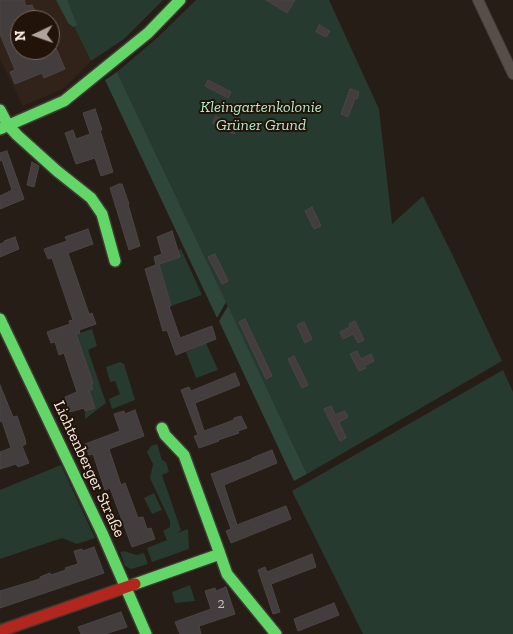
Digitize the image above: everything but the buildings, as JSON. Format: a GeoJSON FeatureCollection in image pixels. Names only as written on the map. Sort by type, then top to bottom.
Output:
{"type":"FeatureCollection","features":[{"type":"Feature","properties":{"kind":"street"},"geometry":{"type":"LineString","coordinates":[[4,127],[64,101],[148,34],[180,0]]}},
{"type":"Feature","properties":{"kind":"street"},"geometry":{"type":"LineString","coordinates":[[478,0],[513,74]]}},
{"type":"Feature","properties":{"kind":"street"},"geometry":{"type":"LineString","coordinates":[[0,110],[4,127],[91,198],[102,214],[115,261]]}},
{"type":"Feature","properties":{"kind":"street","name":"Lichtenberger Straße"},"geometry":{"type":"LineString","coordinates":[[0,319],[102,533],[146,634]]}},
{"type":"Feature","properties":{"kind":"street"},"geometry":{"type":"LineString","coordinates":[[162,428],[165,435],[184,455],[227,574],[276,634]]}},
{"type":"Feature","properties":{"kind":"street"},"geometry":{"type":"LineString","coordinates":[[0,632],[220,554]]}},
{"type":"Feature","properties":{"kind":"shaded area"},"geometry":{"type":"Polygon","coordinates":[[[0,0],[61,0],[91,61],[63,89],[23,106],[0,59],[0,0]]]}},
{"type":"Feature","properties":{"kind":"green space"},"geometry":{"type":"Polygon","coordinates":[[[56,0],[67,0],[77,25],[73,27],[68,23],[56,0]]]}},
{"type":"Feature","properties":{"kind":"green space"},"geometry":{"type":"Polygon","coordinates":[[[61,0],[163,0],[124,39],[91,61],[61,0]]]}},
{"type":"Feature","properties":{"kind":"green space","name":"Kleingartenkolonie Grüner Grund"},"geometry":{"type":"Polygon","coordinates":[[[196,0],[329,0],[379,109],[392,224],[423,196],[502,361],[307,474],[117,72],[157,38],[196,0]]]}},
{"type":"Feature","properties":{"kind":"green space"},"geometry":{"type":"Polygon","coordinates":[[[117,72],[226,302],[217,318],[105,80],[117,72]]]}},
{"type":"Feature","properties":{"kind":"green space"},"geometry":{"type":"Polygon","coordinates":[[[181,249],[202,295],[171,306],[159,264],[180,257],[178,250],[181,249]]]}},
{"type":"Feature","properties":{"kind":"green space"},"geometry":{"type":"Polygon","coordinates":[[[228,306],[307,474],[294,481],[219,321],[228,306]]]}},
{"type":"Feature","properties":{"kind":"green space"},"geometry":{"type":"Polygon","coordinates":[[[92,329],[97,346],[88,350],[106,403],[85,419],[85,411],[95,407],[89,390],[92,387],[71,336],[92,329]]]}},
{"type":"Feature","properties":{"kind":"green space"},"geometry":{"type":"Polygon","coordinates":[[[206,343],[218,370],[196,378],[186,352],[206,343]]]}},
{"type":"Feature","properties":{"kind":"green space"},"geometry":{"type":"Polygon","coordinates":[[[120,362],[124,364],[135,400],[112,409],[109,399],[120,394],[115,381],[110,382],[106,367],[120,362]]]}},
{"type":"Feature","properties":{"kind":"green space"},"geometry":{"type":"Polygon","coordinates":[[[503,370],[513,392],[513,634],[363,634],[292,491],[503,370]]]}},
{"type":"Feature","properties":{"kind":"green space"},"geometry":{"type":"Polygon","coordinates":[[[157,444],[162,460],[166,462],[169,472],[162,475],[181,530],[177,533],[188,529],[189,549],[152,562],[147,548],[167,540],[163,531],[170,527],[170,521],[150,478],[153,464],[147,452],[151,446],[157,444]]]}},
{"type":"Feature","properties":{"kind":"green space"},"geometry":{"type":"Polygon","coordinates":[[[61,465],[95,538],[77,544],[62,538],[0,559],[0,490],[61,465]]]}},
{"type":"Feature","properties":{"kind":"green space"},"geometry":{"type":"Polygon","coordinates":[[[154,493],[162,510],[152,514],[144,498],[154,493]]]}},
{"type":"Feature","properties":{"kind":"green space"},"geometry":{"type":"Polygon","coordinates":[[[124,551],[136,555],[144,553],[148,564],[131,569],[125,566],[120,552],[124,551]]]}},
{"type":"Feature","properties":{"kind":"green space"},"geometry":{"type":"Polygon","coordinates":[[[190,585],[195,601],[175,603],[172,592],[190,585]]]}},
{"type":"Feature","properties":{"kind":"traffic: fast"},"geometry":{"type":"LineString","coordinates":[[0,129],[64,101],[148,33],[180,0]]}},
{"type":"Feature","properties":{"kind":"traffic: fast"},"geometry":{"type":"LineString","coordinates":[[0,110],[8,125],[17,135],[91,198],[102,214],[115,261]]}},
{"type":"Feature","properties":{"kind":"traffic: fast"},"geometry":{"type":"LineString","coordinates":[[0,319],[102,533],[146,634]]}},
{"type":"Feature","properties":{"kind":"traffic: fast"},"geometry":{"type":"LineString","coordinates":[[162,428],[165,435],[184,455],[220,554]]}},
{"type":"Feature","properties":{"kind":"traffic: fast"},"geometry":{"type":"LineString","coordinates":[[135,584],[220,554],[227,574],[276,634]]}},
{"type":"Feature","properties":{"kind":"traffic: jam"},"geometry":{"type":"LineString","coordinates":[[0,631],[135,584]]}}]}
